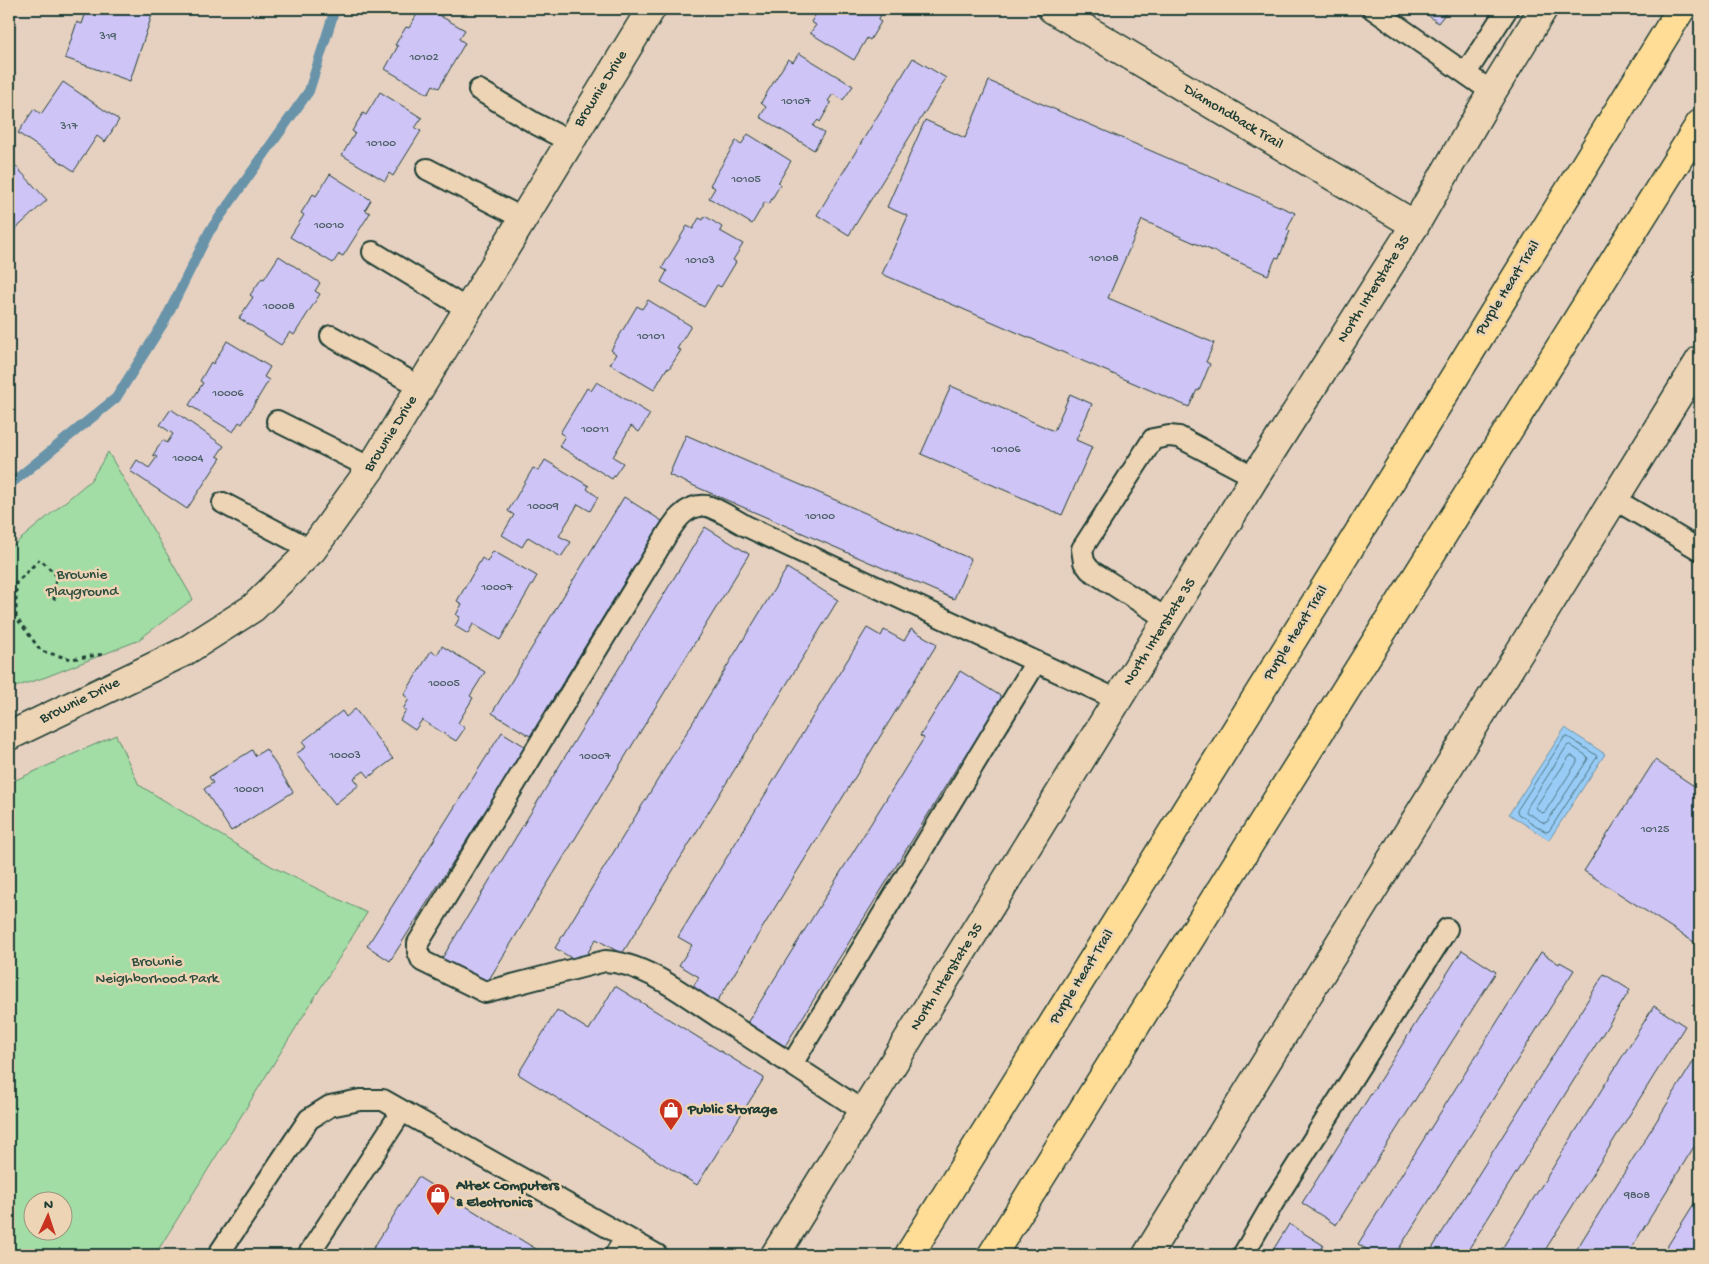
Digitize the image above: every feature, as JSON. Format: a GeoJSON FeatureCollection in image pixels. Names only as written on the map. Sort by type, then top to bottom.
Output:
{"type":"FeatureCollection","features":[{"type":"Feature","properties":{"kind":"highway","name":"Purple Heart Trail"},"geometry":{"type":"LineString","coordinates":[[909,1255],[1300,627],[1681,9]]}},
{"type":"Feature","properties":{"kind":"highway"},"geometry":{"type":"LineString","coordinates":[[992,1255],[1700,124]]}},
{"type":"Feature","properties":{"kind":"main road","name":"Brownie Drive"},"geometry":{"type":"LineString","coordinates":[[9,736],[184,652],[253,608],[312,550],[371,468],[651,9]]}},
{"type":"Feature","properties":{"kind":"main road","name":"Diamondback Trail"},"geometry":{"type":"LineString","coordinates":[[1052,9],[1415,225]]}},
{"type":"Feature","properties":{"kind":"main road","name":"North Interstate 35"},"geometry":{"type":"LineString","coordinates":[[775,1255],[1255,477],[1415,225],[1492,92],[1543,9]]}},
{"type":"Feature","properties":{"kind":"main road"},"geometry":{"type":"LineString","coordinates":[[1147,1255],[1700,360]]}},
{"type":"Feature","properties":{"kind":"lane"},"geometry":{"type":"LineString","coordinates":[[1373,9],[1492,92]]}},
{"type":"Feature","properties":{"kind":"lane"},"geometry":{"type":"LineString","coordinates":[[1466,73],[1507,9]]}},
{"type":"Feature","properties":{"kind":"lane"},"geometry":{"type":"LineString","coordinates":[[479,90],[569,141]]}},
{"type":"Feature","properties":{"kind":"lane"},"geometry":{"type":"LineString","coordinates":[[427,169],[522,218]]}},
{"type":"Feature","properties":{"kind":"lane"},"geometry":{"type":"LineString","coordinates":[[373,252],[467,310]]}},
{"type":"Feature","properties":{"kind":"lane"},"geometry":{"type":"LineString","coordinates":[[331,336],[420,387]]}},
{"type":"Feature","properties":{"kind":"lane"},"geometry":{"type":"LineString","coordinates":[[277,421],[371,468]]}},
{"type":"Feature","properties":{"kind":"lane"},"geometry":{"type":"LineString","coordinates":[[1167,620],[1090,570],[1084,562],[1082,549],[1153,439],[1169,436],[1179,437],[1255,477]]}},
{"type":"Feature","properties":{"kind":"lane"},"geometry":{"type":"LineString","coordinates":[[1614,500],[1700,550]]}},
{"type":"Feature","properties":{"kind":"lane"},"geometry":{"type":"LineString","coordinates":[[223,503],[312,550]]}},
{"type":"Feature","properties":{"kind":"lane"},"geometry":{"type":"LineString","coordinates":[[864,1112],[650,974],[618,962],[606,961],[485,992],[422,961],[418,952],[418,943],[657,551],[681,514],[694,507],[708,506],[746,526],[1118,700]]}},
{"type":"Feature","properties":{"kind":"lane"},"geometry":{"type":"LineString","coordinates":[[792,1064],[1036,662]]}},
{"type":"Feature","properties":{"kind":"lane"},"geometry":{"type":"LineString","coordinates":[[1243,1255],[1273,1203],[1447,928]]}},
{"type":"Feature","properties":{"kind":"lane"},"geometry":{"type":"LineString","coordinates":[[220,1255],[220,1252],[309,1119],[330,1106],[360,1100],[383,1100],[656,1255]]}},
{"type":"Feature","properties":{"kind":"lane"},"geometry":{"type":"LineString","coordinates":[[308,1255],[402,1111]]}},
{"type":"Feature","properties":{"kind":"lane"},"geometry":{"type":"LineString","coordinates":[[615,1255],[625,1238]]}},
{"type":"Feature","properties":{"kind":"path"},"geometry":{"type":"LineString","coordinates":[[54,600],[56,575],[40,559],[16,583],[16,617],[41,651],[71,659],[106,654]]}},
{"type":"Feature","properties":{"kind":"green space","name":"Brownie Playground"},"geometry":{"type":"Polygon","coordinates":[[[108,452],[193,599],[137,641],[46,677],[9,689],[9,549],[91,480],[108,452]]]}},
{"type":"Feature","properties":{"kind":"green space","name":"Brownie Neighborhood Park"},"geometry":{"type":"Polygon","coordinates":[[[116,735],[139,785],[271,866],[367,913],[155,1255],[9,1255],[9,783],[116,735]]]}},
{"type":"Feature","properties":{"kind":"water"},"geometry":{"type":"Polygon","coordinates":[[[1565,728],[1605,754],[1549,840],[1509,814],[1565,728]]]}},
{"type":"Feature","properties":{"kind":"building"},"geometry":{"type":"Polygon","coordinates":[[[87,9],[132,9],[152,15],[130,81],[65,58],[77,22],[82,24],[87,9]]]}},
{"type":"Feature","properties":{"kind":"building"},"geometry":{"type":"Polygon","coordinates":[[[420,9],[428,9],[465,30],[459,39],[465,43],[439,88],[433,85],[428,94],[385,69],[398,46],[395,45],[406,27],[409,28],[420,9]]]}},
{"type":"Feature","properties":{"kind":"building"},"geometry":{"type":"Polygon","coordinates":[[[819,9],[885,9],[878,20],[881,22],[870,40],[867,38],[854,60],[810,33],[816,25],[811,22],[819,9]]]}},
{"type":"Feature","properties":{"kind":"building"},"geometry":{"type":"Polygon","coordinates":[[[1420,9],[1449,9],[1438,23],[1420,9]]]}},
{"type":"Feature","properties":{"kind":"building"},"geometry":{"type":"Polygon","coordinates":[[[799,53],[853,86],[843,100],[833,94],[828,101],[831,103],[820,122],[818,120],[813,126],[824,133],[814,150],[760,117],[766,107],[761,103],[763,99],[788,59],[793,62],[799,53]]]}},
{"type":"Feature","properties":{"kind":"building"},"geometry":{"type":"Polygon","coordinates":[[[913,58],[946,78],[849,235],[817,215],[913,58]]]}},
{"type":"Feature","properties":{"kind":"building"},"geometry":{"type":"Polygon","coordinates":[[[989,81],[1295,213],[1287,230],[1290,231],[1279,258],[1276,257],[1268,275],[1142,220],[1108,298],[1214,343],[1206,362],[1210,364],[1199,391],[1197,390],[1189,407],[882,274],[908,216],[887,207],[925,120],[965,138],[989,81]]]}},
{"type":"Feature","properties":{"kind":"building"},"geometry":{"type":"Polygon","coordinates":[[[63,82],[119,120],[105,142],[97,136],[74,171],[18,133],[34,109],[41,114],[63,82]]]}},
{"type":"Feature","properties":{"kind":"building"},"geometry":{"type":"Polygon","coordinates":[[[380,92],[422,118],[415,128],[421,131],[393,176],[389,173],[385,181],[342,155],[355,133],[352,131],[363,113],[366,115],[380,92]]]}},
{"type":"Feature","properties":{"kind":"building"},"geometry":{"type":"Polygon","coordinates":[[[748,134],[791,161],[778,183],[780,185],[769,204],[765,202],[752,224],[709,198],[715,188],[710,185],[736,141],[741,145],[748,134]]]}},
{"type":"Feature","properties":{"kind":"building"},"geometry":{"type":"Polygon","coordinates":[[[9,159],[47,200],[9,235],[9,159]]]}},
{"type":"Feature","properties":{"kind":"building"},"geometry":{"type":"Polygon","coordinates":[[[330,174],[371,200],[365,210],[370,213],[343,256],[339,254],[333,263],[290,237],[304,215],[301,213],[313,194],[316,196],[330,174]]]}},
{"type":"Feature","properties":{"kind":"building"},"geometry":{"type":"Polygon","coordinates":[[[705,216],[722,227],[720,231],[743,244],[733,260],[736,262],[721,287],[717,285],[704,307],[661,282],[667,271],[662,268],[687,226],[693,229],[699,218],[703,220],[705,216]]]}},
{"type":"Feature","properties":{"kind":"building"},"geometry":{"type":"Polygon","coordinates":[[[279,256],[320,283],[315,291],[320,294],[294,335],[290,332],[281,345],[239,318],[253,297],[250,295],[262,278],[264,279],[279,256]]]}},
{"type":"Feature","properties":{"kind":"building"},"geometry":{"type":"Polygon","coordinates":[[[648,300],[691,326],[677,349],[681,350],[669,369],[667,368],[654,390],[610,364],[616,354],[611,350],[637,306],[642,309],[648,300]]]}},
{"type":"Feature","properties":{"kind":"building"},"geometry":{"type":"Polygon","coordinates":[[[227,341],[270,367],[264,377],[269,380],[242,424],[239,422],[233,432],[189,405],[203,383],[200,381],[211,362],[213,364],[227,341]]]}},
{"type":"Feature","properties":{"kind":"building"},"geometry":{"type":"Polygon","coordinates":[[[597,382],[650,414],[639,432],[631,426],[613,457],[623,463],[612,479],[559,446],[565,436],[560,433],[587,388],[591,391],[597,382]]]}},
{"type":"Feature","properties":{"kind":"building"},"geometry":{"type":"Polygon","coordinates":[[[951,386],[1054,431],[1070,394],[1092,404],[1076,440],[1092,447],[1062,515],[921,454],[951,386]]]}},
{"type":"Feature","properties":{"kind":"building"},"geometry":{"type":"Polygon","coordinates":[[[171,409],[224,446],[217,456],[221,458],[187,509],[130,471],[137,460],[149,468],[157,457],[153,455],[163,440],[167,443],[173,434],[160,425],[171,409]]]}},
{"type":"Feature","properties":{"kind":"building"},"geometry":{"type":"Polygon","coordinates":[[[686,435],[971,559],[954,599],[669,475],[686,435]]]}},
{"type":"Feature","properties":{"kind":"building"},"geometry":{"type":"Polygon","coordinates":[[[545,460],[589,486],[587,489],[598,497],[590,511],[578,504],[559,536],[571,542],[561,557],[528,537],[522,547],[502,535],[514,515],[508,511],[533,468],[539,471],[545,460]]]}},
{"type":"Feature","properties":{"kind":"building"},"geometry":{"type":"Polygon","coordinates":[[[624,497],[662,521],[530,736],[492,713],[624,497]]]}},
{"type":"Feature","properties":{"kind":"building"},"geometry":{"type":"Polygon","coordinates":[[[705,527],[749,554],[485,986],[441,960],[705,527]]]}},
{"type":"Feature","properties":{"kind":"building"},"geometry":{"type":"Polygon","coordinates":[[[493,551],[537,576],[500,640],[473,624],[468,634],[455,626],[460,617],[456,615],[462,604],[457,601],[482,558],[487,562],[493,551]]]}},
{"type":"Feature","properties":{"kind":"building"},"geometry":{"type":"Polygon","coordinates":[[[787,568],[838,600],[622,954],[596,939],[581,964],[555,948],[787,568]]]}},
{"type":"Feature","properties":{"kind":"building"},"geometry":{"type":"Polygon","coordinates":[[[867,628],[881,636],[884,630],[904,641],[911,629],[937,644],[715,1005],[691,990],[699,977],[679,965],[692,945],[678,937],[867,628]]]}},
{"type":"Feature","properties":{"kind":"building"},"geometry":{"type":"Polygon","coordinates":[[[442,646],[485,672],[470,696],[473,698],[458,723],[465,728],[456,741],[422,720],[415,730],[400,720],[406,710],[403,709],[409,699],[404,695],[431,651],[437,655],[442,646]]]}},
{"type":"Feature","properties":{"kind":"building"},"geometry":{"type":"Polygon","coordinates":[[[960,671],[1004,698],[965,763],[961,761],[785,1046],[747,1023],[924,738],[920,736],[960,671]]]}},
{"type":"Feature","properties":{"kind":"building"},"geometry":{"type":"Polygon","coordinates":[[[355,709],[393,759],[369,777],[364,771],[354,778],[359,785],[335,804],[296,754],[306,747],[302,742],[342,711],[346,717],[355,709]]]}},
{"type":"Feature","properties":{"kind":"building"},"geometry":{"type":"Polygon","coordinates":[[[502,732],[526,747],[390,961],[367,946],[502,732]]]}},
{"type":"Feature","properties":{"kind":"building"},"geometry":{"type":"Polygon","coordinates":[[[266,749],[293,792],[231,831],[204,789],[213,783],[209,777],[252,750],[255,756],[266,749]]]}},
{"type":"Feature","properties":{"kind":"building"},"geometry":{"type":"Polygon","coordinates":[[[1655,760],[1700,790],[1700,946],[1584,871],[1655,760]]]}},
{"type":"Feature","properties":{"kind":"building"},"geometry":{"type":"Polygon","coordinates":[[[1462,950],[1496,972],[1336,1225],[1302,1203],[1462,950]]]}},
{"type":"Feature","properties":{"kind":"building"},"geometry":{"type":"Polygon","coordinates":[[[1541,952],[1559,964],[1560,962],[1574,970],[1395,1255],[1376,1255],[1358,1244],[1541,952]]]}},
{"type":"Feature","properties":{"kind":"building"},"geometry":{"type":"Polygon","coordinates":[[[1604,974],[1630,990],[1465,1255],[1428,1255],[1604,974]]]}},
{"type":"Feature","properties":{"kind":"building","name":"Public Storage"},"geometry":{"type":"Polygon","coordinates":[[[615,986],[764,1078],[697,1185],[518,1074],[557,1010],[589,1030],[615,986]]]}},
{"type":"Feature","properties":{"kind":"building"},"geometry":{"type":"Polygon","coordinates":[[[1654,1006],[1685,1026],[1542,1255],[1498,1255],[1654,1006]]]}},
{"type":"Feature","properties":{"kind":"building"},"geometry":{"type":"Polygon","coordinates":[[[1700,1051],[1700,1137],[1627,1255],[1573,1255],[1700,1051]]]}},
{"type":"Feature","properties":{"kind":"building","name":"Altex Computers & Electronics"},"geometry":{"type":"Polygon","coordinates":[[[418,1177],[546,1255],[369,1255],[418,1177]]]}},
{"type":"Feature","properties":{"kind":"building"},"geometry":{"type":"Polygon","coordinates":[[[1700,1194],[1700,1249],[1696,1255],[1662,1255],[1700,1194]]]}},
{"type":"Feature","properties":{"kind":"building"},"geometry":{"type":"Polygon","coordinates":[[[1289,1224],[1323,1245],[1317,1255],[1270,1255],[1289,1224]]]}},
{"type":"Feature","properties":{"kind":"waterway"},"geometry":{"type":"LineString","coordinates":[[9,485],[116,398],[164,322],[209,232],[309,91],[335,9]]}},
{"type":"Feature","properties":{"kind":"place","name":"Public Storage"},"geometry":{"type":"Point","coordinates":[671,1131]}},
{"type":"Feature","properties":{"kind":"place","name":"Altex Computers & Electronics"},"geometry":{"type":"Point","coordinates":[438,1216]}}]}
